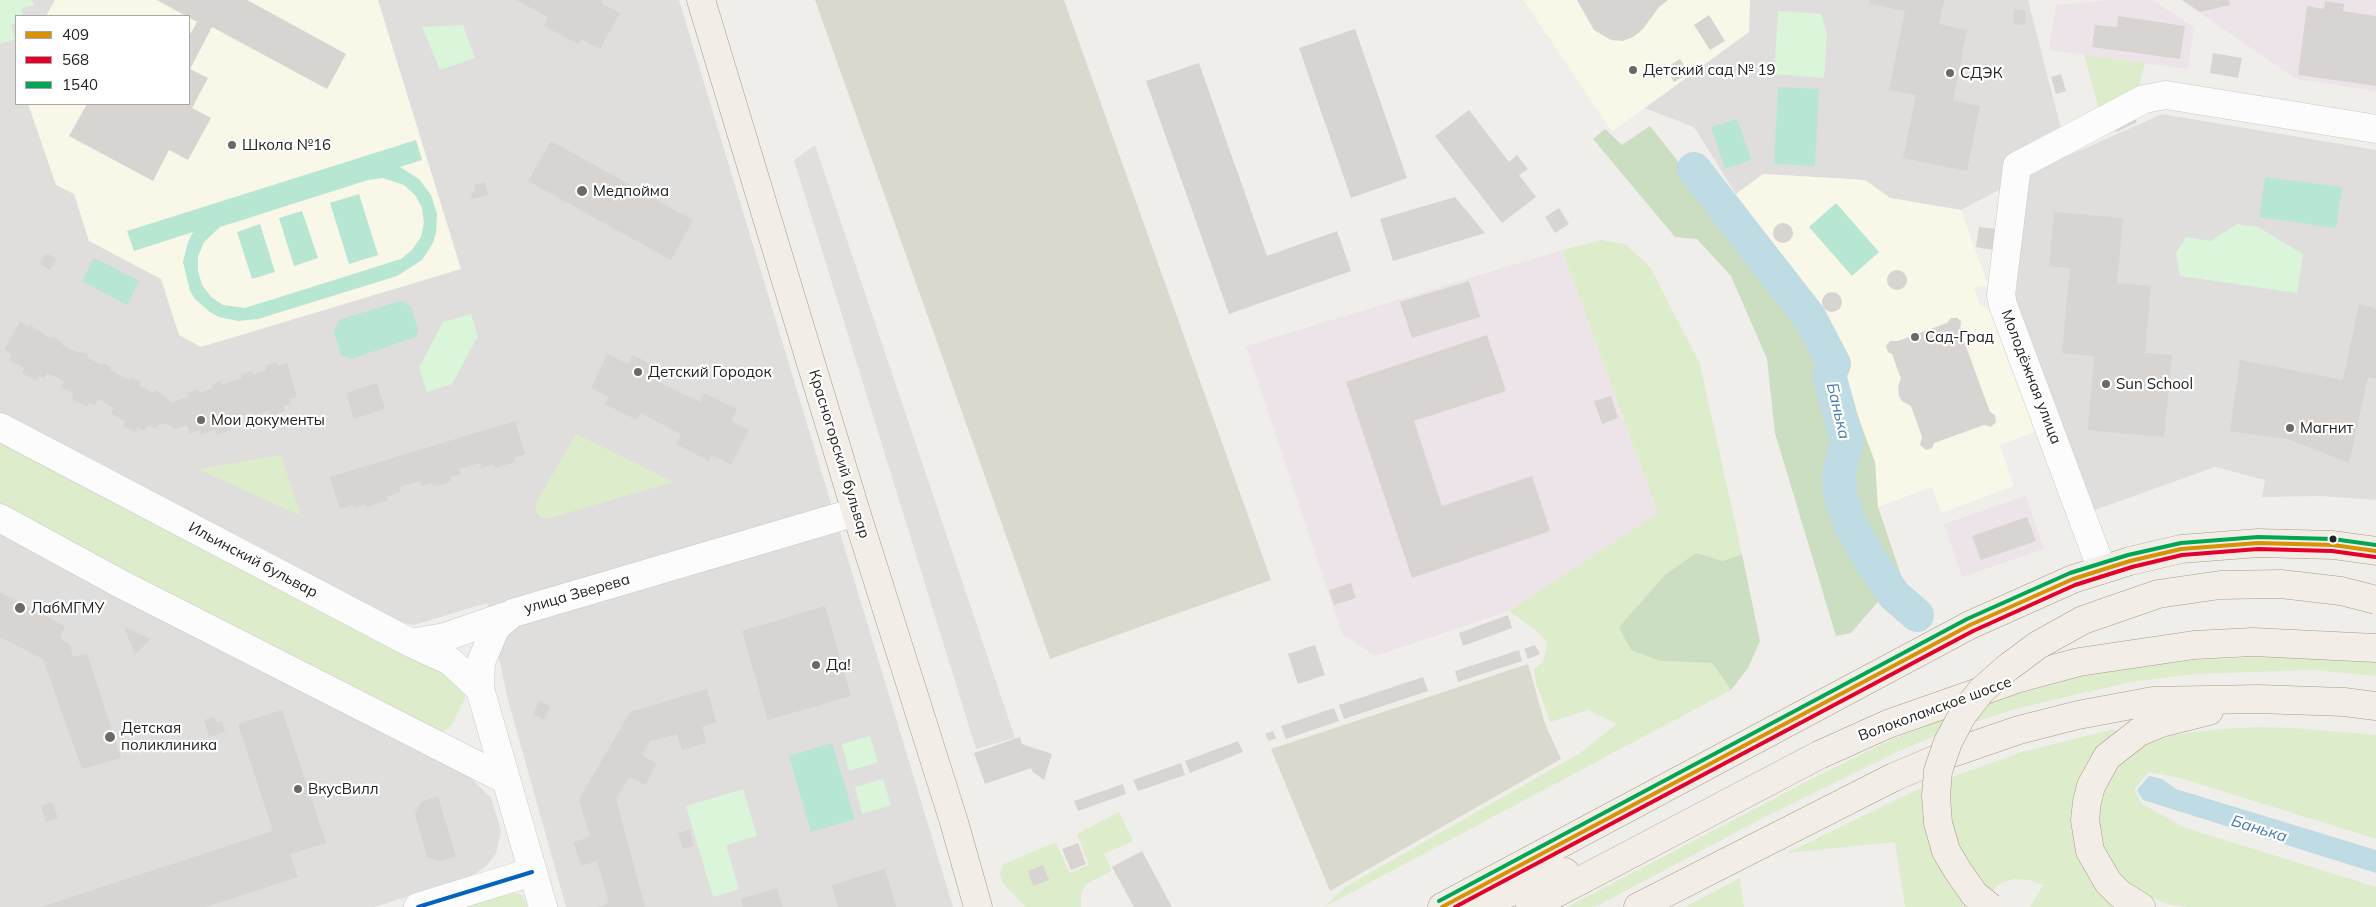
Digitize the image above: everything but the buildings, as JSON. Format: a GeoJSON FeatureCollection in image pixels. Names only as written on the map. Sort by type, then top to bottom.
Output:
{"type":"FeatureCollection","features":[{"type":"Feature","properties":{"kind":"main road","name":"Красногорский бульвар"},"geometry":{"type":"LineString","coordinates":[[701,0],[856,512],[954,822],[978,907]]}},
{"type":"Feature","properties":{"kind":"main road"},"geometry":{"type":"LineString","coordinates":[[1442,907],[1970,625],[2031,596],[2102,570],[2181,549],[2258,543],[2333,545],[2376,552]]}},
{"type":"Feature","properties":{"kind":"main road"},"geometry":{"type":"LineString","coordinates":[[1990,907],[1974,894],[1958,872],[1946,850],[1938,823],[1936,796],[1941,764],[1948,742],[1963,714],[1981,692],[2007,668],[2038,645],[2083,620],[2158,594],[2220,585],[2281,584],[2341,591],[2376,600]]}},
{"type":"Feature","properties":{"kind":"main road","name":"Волоколамское шоссе"},"geometry":{"type":"LineString","coordinates":[[1530,907],[1819,755],[1888,724],[2016,679],[2079,662],[2194,646],[2253,642],[2376,648]]}},
{"type":"Feature","properties":{"kind":"main road"},"geometry":{"type":"LineString","coordinates":[[2141,907],[2120,894],[2108,882],[2090,852],[2086,802],[2098,771],[2107,757],[2139,732],[2161,723],[2258,699]]}},
{"type":"Feature","properties":{"kind":"main road"},"geometry":{"type":"LineString","coordinates":[[1638,907],[1894,777],[1946,755],[2078,715],[2153,702],[2258,699],[2344,702],[2376,706]]}},
{"type":"Feature","properties":{"kind":"main road"},"geometry":{"type":"LineString","coordinates":[[1472,907],[1665,835]]}},
{"type":"Feature","properties":{"kind":"street","name":"Молодёжная улица"},"geometry":{"type":"LineString","coordinates":[[2102,570],[2003,305],[2001,295],[2017,166],[2144,99],[2166,95],[2376,129]]}},
{"type":"Feature","properties":{"kind":"street","name":"Ильинский бульвар"},"geometry":{"type":"LineString","coordinates":[[0,427],[411,643],[450,661],[480,689]]}},
{"type":"Feature","properties":{"kind":"street","name":"улица Зверева"},"geometry":{"type":"LineString","coordinates":[[543,907],[480,689],[481,662],[487,643],[496,627],[513,613],[856,512]]}},
{"type":"Feature","properties":{"kind":"street"},"geometry":{"type":"LineString","coordinates":[[0,518],[128,587],[506,780]]}},
{"type":"Feature","properties":{"kind":"street"},"geometry":{"type":"LineString","coordinates":[[411,643],[445,637],[513,613]]}},
{"type":"Feature","properties":{"kind":"street"},"geometry":{"type":"LineString","coordinates":[[418,907],[532,872]]}},
{"type":"Feature","properties":{"kind":"shaded area"},"geometry":{"type":"Polygon","coordinates":[[[0,0],[679,0],[953,907],[566,907],[508,700],[487,603],[414,625],[387,620],[0,417],[0,0]]]}},
{"type":"Feature","properties":{"kind":"shaded area","name":"Школа №16"},"geometry":{"type":"Polygon","coordinates":[[[55,0],[378,0],[461,269],[201,347],[179,335],[161,279],[89,241],[74,194],[56,185],[28,105],[190,105],[190,15],[47,15],[55,0]]]}},
{"type":"Feature","properties":{"kind":"shaded area"},"geometry":{"type":"Polygon","coordinates":[[[815,0],[1064,0],[1271,580],[1050,659],[815,0]]]}},
{"type":"Feature","properties":{"kind":"shaded area"},"geometry":{"type":"Polygon","coordinates":[[[1523,0],[2028,0],[2068,156],[2162,114],[2376,150],[2376,500],[2321,496],[2262,497],[2265,480],[2215,467],[2092,511],[2015,302],[2027,175],[1961,210],[1890,198],[1865,180],[1763,174],[1736,194],[1694,127],[1644,108],[1612,132],[1523,0]]]}},
{"type":"Feature","properties":{"kind":"shaded area","name":"Детский сад № 19"},"geometry":{"type":"Polygon","coordinates":[[[1523,0],[1750,0],[1749,32],[1612,132],[1523,0]]]}},
{"type":"Feature","properties":{"kind":"shaded area"},"geometry":{"type":"Polygon","coordinates":[[[2106,0],[2152,0],[2194,27],[2188,69],[2049,50],[2056,5],[2106,0]]]}},
{"type":"Feature","properties":{"kind":"shaded area"},"geometry":{"type":"Polygon","coordinates":[[[2181,0],[2376,0],[2376,91],[2296,79],[2181,0]]]}},
{"type":"Feature","properties":{"kind":"shaded area"},"geometry":{"type":"Polygon","coordinates":[[[815,145],[1015,738],[976,749],[794,160],[815,145]]]}},
{"type":"Feature","properties":{"kind":"shaded area","name":"Сад-Град"},"geometry":{"type":"Polygon","coordinates":[[[1763,174],[1865,180],[1890,198],[1961,210],[1988,286],[1974,287],[1980,305],[1994,310],[2039,430],[2000,445],[2014,486],[1941,513],[1932,487],[1878,507],[1875,462],[1807,293],[1736,194],[1763,174]]]}},
{"type":"Feature","properties":{"kind":"shaded area"},"geometry":{"type":"Polygon","coordinates":[[[1562,250],[1658,513],[1509,611],[1376,656],[1342,634],[1246,346],[1562,250]]]}},
{"type":"Feature","properties":{"kind":"shaded area"},"geometry":{"type":"Polygon","coordinates":[[[2026,496],[2044,549],[1962,577],[1944,524],[2026,496]]]}},
{"type":"Feature","properties":{"kind":"shaded area"},"geometry":{"type":"Polygon","coordinates":[[[0,532],[470,777],[491,798],[501,831],[496,854],[487,865],[471,877],[374,907],[0,907],[0,532]]]}},
{"type":"Feature","properties":{"kind":"shaded area"},"geometry":{"type":"Polygon","coordinates":[[[1528,664],[1545,724],[1561,759],[1330,891],[1271,749],[1528,664]]]}},
{"type":"Feature","properties":{"kind":"green space"},"geometry":{"type":"Polygon","coordinates":[[[0,0],[32,0],[34,5],[21,9],[23,15],[15,15],[15,23],[11,25],[15,39],[0,44],[0,0]]]}},
{"type":"Feature","properties":{"kind":"green space"},"geometry":{"type":"Polygon","coordinates":[[[1778,11],[1821,14],[1827,34],[1824,78],[1774,74],[1778,11]]]}},
{"type":"Feature","properties":{"kind":"green space"},"geometry":{"type":"Polygon","coordinates":[[[463,25],[475,58],[440,70],[422,27],[463,25]]]}},
{"type":"Feature","properties":{"kind":"green space"},"geometry":{"type":"Polygon","coordinates":[[[2084,55],[2145,63],[2138,90],[2099,109],[2084,55]]]}},
{"type":"Feature","properties":{"kind":"green space"},"geometry":{"type":"Polygon","coordinates":[[[1778,87],[1819,89],[1815,166],[1774,164],[1778,87]]]}},
{"type":"Feature","properties":{"kind":"green space"},"geometry":{"type":"Polygon","coordinates":[[[1737,119],[1751,160],[1725,169],[1711,127],[1737,119]]]}},
{"type":"Feature","properties":{"kind":"green space"},"geometry":{"type":"Polygon","coordinates":[[[1650,126],[1766,273],[1807,293],[1838,363],[1875,462],[1878,507],[1901,575],[1851,633],[1836,636],[1775,433],[1767,359],[1731,276],[1697,239],[1675,237],[1593,139],[1605,129],[1622,145],[1650,126]]]}},
{"type":"Feature","properties":{"kind":"green space"},"geometry":{"type":"Polygon","coordinates":[[[416,140],[422,160],[400,167],[419,179],[431,195],[437,214],[436,233],[433,243],[422,260],[397,276],[258,319],[238,321],[219,317],[210,312],[195,299],[190,291],[183,262],[188,242],[193,232],[134,251],[127,231],[416,140]],[[383,178],[368,180],[220,227],[204,242],[198,256],[198,271],[202,285],[211,297],[223,305],[245,308],[401,259],[412,250],[421,237],[424,223],[422,208],[415,195],[404,185],[383,178]]]}},
{"type":"Feature","properties":{"kind":"green space"},"geometry":{"type":"Polygon","coordinates":[[[2265,177],[2342,187],[2336,228],[2259,217],[2265,177]]]}},
{"type":"Feature","properties":{"kind":"green space"},"geometry":{"type":"Polygon","coordinates":[[[359,194],[378,255],[349,264],[330,203],[359,194]]]}},
{"type":"Feature","properties":{"kind":"green space"},"geometry":{"type":"Polygon","coordinates":[[[1836,203],[1879,252],[1852,276],[1809,227],[1836,203]]]}},
{"type":"Feature","properties":{"kind":"green space"},"geometry":{"type":"Polygon","coordinates":[[[302,211],[318,258],[294,266],[279,218],[302,211]]]}},
{"type":"Feature","properties":{"kind":"green space"},"geometry":{"type":"Polygon","coordinates":[[[260,224],[275,272],[252,279],[237,232],[260,224]]]}},
{"type":"Feature","properties":{"kind":"green space"},"geometry":{"type":"Polygon","coordinates":[[[2237,224],[2258,227],[2303,254],[2297,293],[2180,276],[2176,253],[2186,237],[2211,241],[2237,224]]]}},
{"type":"Feature","properties":{"kind":"green space"},"geometry":{"type":"Polygon","coordinates":[[[1601,240],[1625,244],[1650,267],[1700,364],[1742,554],[1723,561],[1696,553],[1661,661],[1712,663],[1731,690],[1324,907],[1345,887],[1580,753],[1617,724],[1588,710],[1550,722],[1536,683],[1534,669],[1543,662],[1547,642],[1537,631],[1509,611],[1658,513],[1562,250],[1601,240]]]}},
{"type":"Feature","properties":{"kind":"green space"},"geometry":{"type":"Polygon","coordinates":[[[94,258],[139,281],[127,305],[82,281],[94,258]]]}},
{"type":"Feature","properties":{"kind":"green space"},"geometry":{"type":"Polygon","coordinates":[[[400,301],[411,306],[418,329],[416,337],[351,359],[341,355],[334,331],[339,320],[400,301]]]}},
{"type":"Feature","properties":{"kind":"green space"},"geometry":{"type":"Polygon","coordinates":[[[471,314],[478,336],[452,384],[427,392],[419,368],[443,322],[471,314]]]}},
{"type":"Feature","properties":{"kind":"green space"},"geometry":{"type":"Polygon","coordinates":[[[576,434],[674,482],[546,519],[539,516],[536,511],[536,503],[576,434]]]}},
{"type":"Feature","properties":{"kind":"green space"},"geometry":{"type":"Polygon","coordinates":[[[0,437],[454,675],[465,686],[465,699],[451,726],[441,733],[0,509],[0,437]]]}},
{"type":"Feature","properties":{"kind":"green space"},"geometry":{"type":"Polygon","coordinates":[[[281,455],[301,516],[198,469],[281,455]]]}},
{"type":"Feature","properties":{"kind":"green space"},"geometry":{"type":"Polygon","coordinates":[[[1696,553],[1723,561],[1742,554],[1760,641],[1748,668],[1731,690],[1712,663],[1661,661],[1631,650],[1619,627],[1665,575],[1696,553]]]}},
{"type":"Feature","properties":{"kind":"green space"},"geometry":{"type":"Polygon","coordinates":[[[2255,657],[2376,662],[2376,676],[2314,670],[2194,674],[2130,682],[2015,709],[1945,732],[1899,751],[1759,820],[1595,907],[1567,907],[1825,772],[1893,739],[1948,717],[2014,695],[2079,677],[2128,668],[2193,660],[2255,657]]]}},
{"type":"Feature","properties":{"kind":"green space"},"geometry":{"type":"Polygon","coordinates":[[[2260,727],[2376,735],[2376,839],[2180,778],[2149,772],[2134,789],[2142,804],[2186,828],[2376,887],[2376,907],[2187,907],[2167,904],[2138,892],[2115,870],[2106,857],[2098,827],[2101,794],[2118,765],[2143,746],[2173,735],[2220,729],[2260,727]]]}},
{"type":"Feature","properties":{"kind":"green space"},"geometry":{"type":"Polygon","coordinates":[[[2114,729],[2118,731],[2078,854],[2095,887],[2116,907],[2030,907],[2043,885],[2029,880],[2014,879],[2003,882],[1995,888],[1985,907],[1905,907],[1895,842],[1787,853],[1914,791],[2022,752],[2114,729]]]}},
{"type":"Feature","properties":{"kind":"green space"},"geometry":{"type":"Polygon","coordinates":[[[870,736],[878,762],[849,771],[842,744],[870,736]]]}},
{"type":"Feature","properties":{"kind":"green space"},"geometry":{"type":"Polygon","coordinates":[[[832,743],[855,819],[811,832],[789,756],[832,743]]]}},
{"type":"Feature","properties":{"kind":"green space"},"geometry":{"type":"Polygon","coordinates":[[[883,779],[891,805],[862,814],[855,787],[883,779]]]}},
{"type":"Feature","properties":{"kind":"green space"},"geometry":{"type":"Polygon","coordinates":[[[743,789],[757,836],[726,845],[739,889],[713,897],[686,806],[743,789]]]}},
{"type":"Feature","properties":{"kind":"green space"},"geometry":{"type":"Polygon","coordinates":[[[1119,812],[1133,841],[1104,854],[1112,871],[1087,884],[1081,893],[1081,907],[1025,907],[1002,882],[1000,872],[1004,864],[1056,842],[1069,873],[1089,865],[1077,834],[1119,812]]]}},
{"type":"Feature","properties":{"kind":"green space"},"geometry":{"type":"Polygon","coordinates":[[[1740,878],[1744,907],[1685,907],[1740,878]]]}},
{"type":"Feature","properties":{"kind":"green space"},"geometry":{"type":"Polygon","coordinates":[[[510,891],[522,895],[527,907],[450,907],[510,891]]]}},
{"type":"Feature","properties":{"kind":"water"},"geometry":{"type":"Polygon","coordinates":[[[2149,776],[2162,779],[2176,789],[2376,850],[2376,873],[2143,800],[2137,790],[2149,776]]]}},
{"type":"Feature","properties":{"kind":"waterway","name":"Банька"},"geometry":{"type":"LineString","coordinates":[[1694,169],[1810,318],[1834,364],[1829,375],[1847,440],[1839,475],[1840,496],[1851,526],[1873,564],[1894,595],[1917,615]]}},
{"type":"Feature","properties":{"kind":"transit line","name":"1540"},"geometry":{"type":"LineString","coordinates":[[1439,901],[1967,619],[2070,573],[2128,555],[2181,543],[2258,537],[2333,539],[2376,545]]}},
{"type":"Feature","properties":{"kind":"transit line","name":"409"},"geometry":{"type":"LineString","coordinates":[[1442,907],[1970,625],[2073,579],[2130,561],[2181,549],[2258,543],[2333,545],[2376,551]]}},
{"type":"Feature","properties":{"kind":"transit line","name":"568"},"geometry":{"type":"LineString","coordinates":[[1455,907],[1973,631],[2075,585],[2132,567],[2182,555],[2258,549],[2332,551],[2375,557]]}},
{"type":"Feature","properties":{"kind":"transit line"},"geometry":{"type":"LineString","coordinates":[[418,907],[532,872]]}},
{"type":"Feature","properties":{"kind":"place","name":"Детский сад № 19"},"geometry":{"type":"Point","coordinates":[1633,70]}},
{"type":"Feature","properties":{"kind":"place","name":"СДЭК"},"geometry":{"type":"Point","coordinates":[1950,73]}},
{"type":"Feature","properties":{"kind":"place","name":"Школа №16"},"geometry":{"type":"Point","coordinates":[232,145]}},
{"type":"Feature","properties":{"kind":"place","name":"Медпойма"},"geometry":{"type":"Point","coordinates":[582,191]}},
{"type":"Feature","properties":{"kind":"place","name":"Сад-Град"},"geometry":{"type":"Point","coordinates":[1915,337]}},
{"type":"Feature","properties":{"kind":"place","name":"Детский Городок"},"geometry":{"type":"Point","coordinates":[638,372]}},
{"type":"Feature","properties":{"kind":"place","name":"Sun School"},"geometry":{"type":"Point","coordinates":[2106,384]}},
{"type":"Feature","properties":{"kind":"place","name":"Мои документы"},"geometry":{"type":"Point","coordinates":[201,420]}},
{"type":"Feature","properties":{"kind":"place","name":"Магнит"},"geometry":{"type":"Point","coordinates":[2290,428]}},
{"type":"Feature","properties":{"kind":"place","name":"ЛабМГМУ"},"geometry":{"type":"Point","coordinates":[20,608]}},
{"type":"Feature","properties":{"kind":"place","name":"Да!"},"geometry":{"type":"Point","coordinates":[816,665]}},
{"type":"Feature","properties":{"kind":"place","name":"Детская поликлиника"},"geometry":{"type":"Point","coordinates":[110,737]}},
{"type":"Feature","properties":{"kind":"place","name":"ВкусВилл"},"geometry":{"type":"Point","coordinates":[298,789]}}]}
